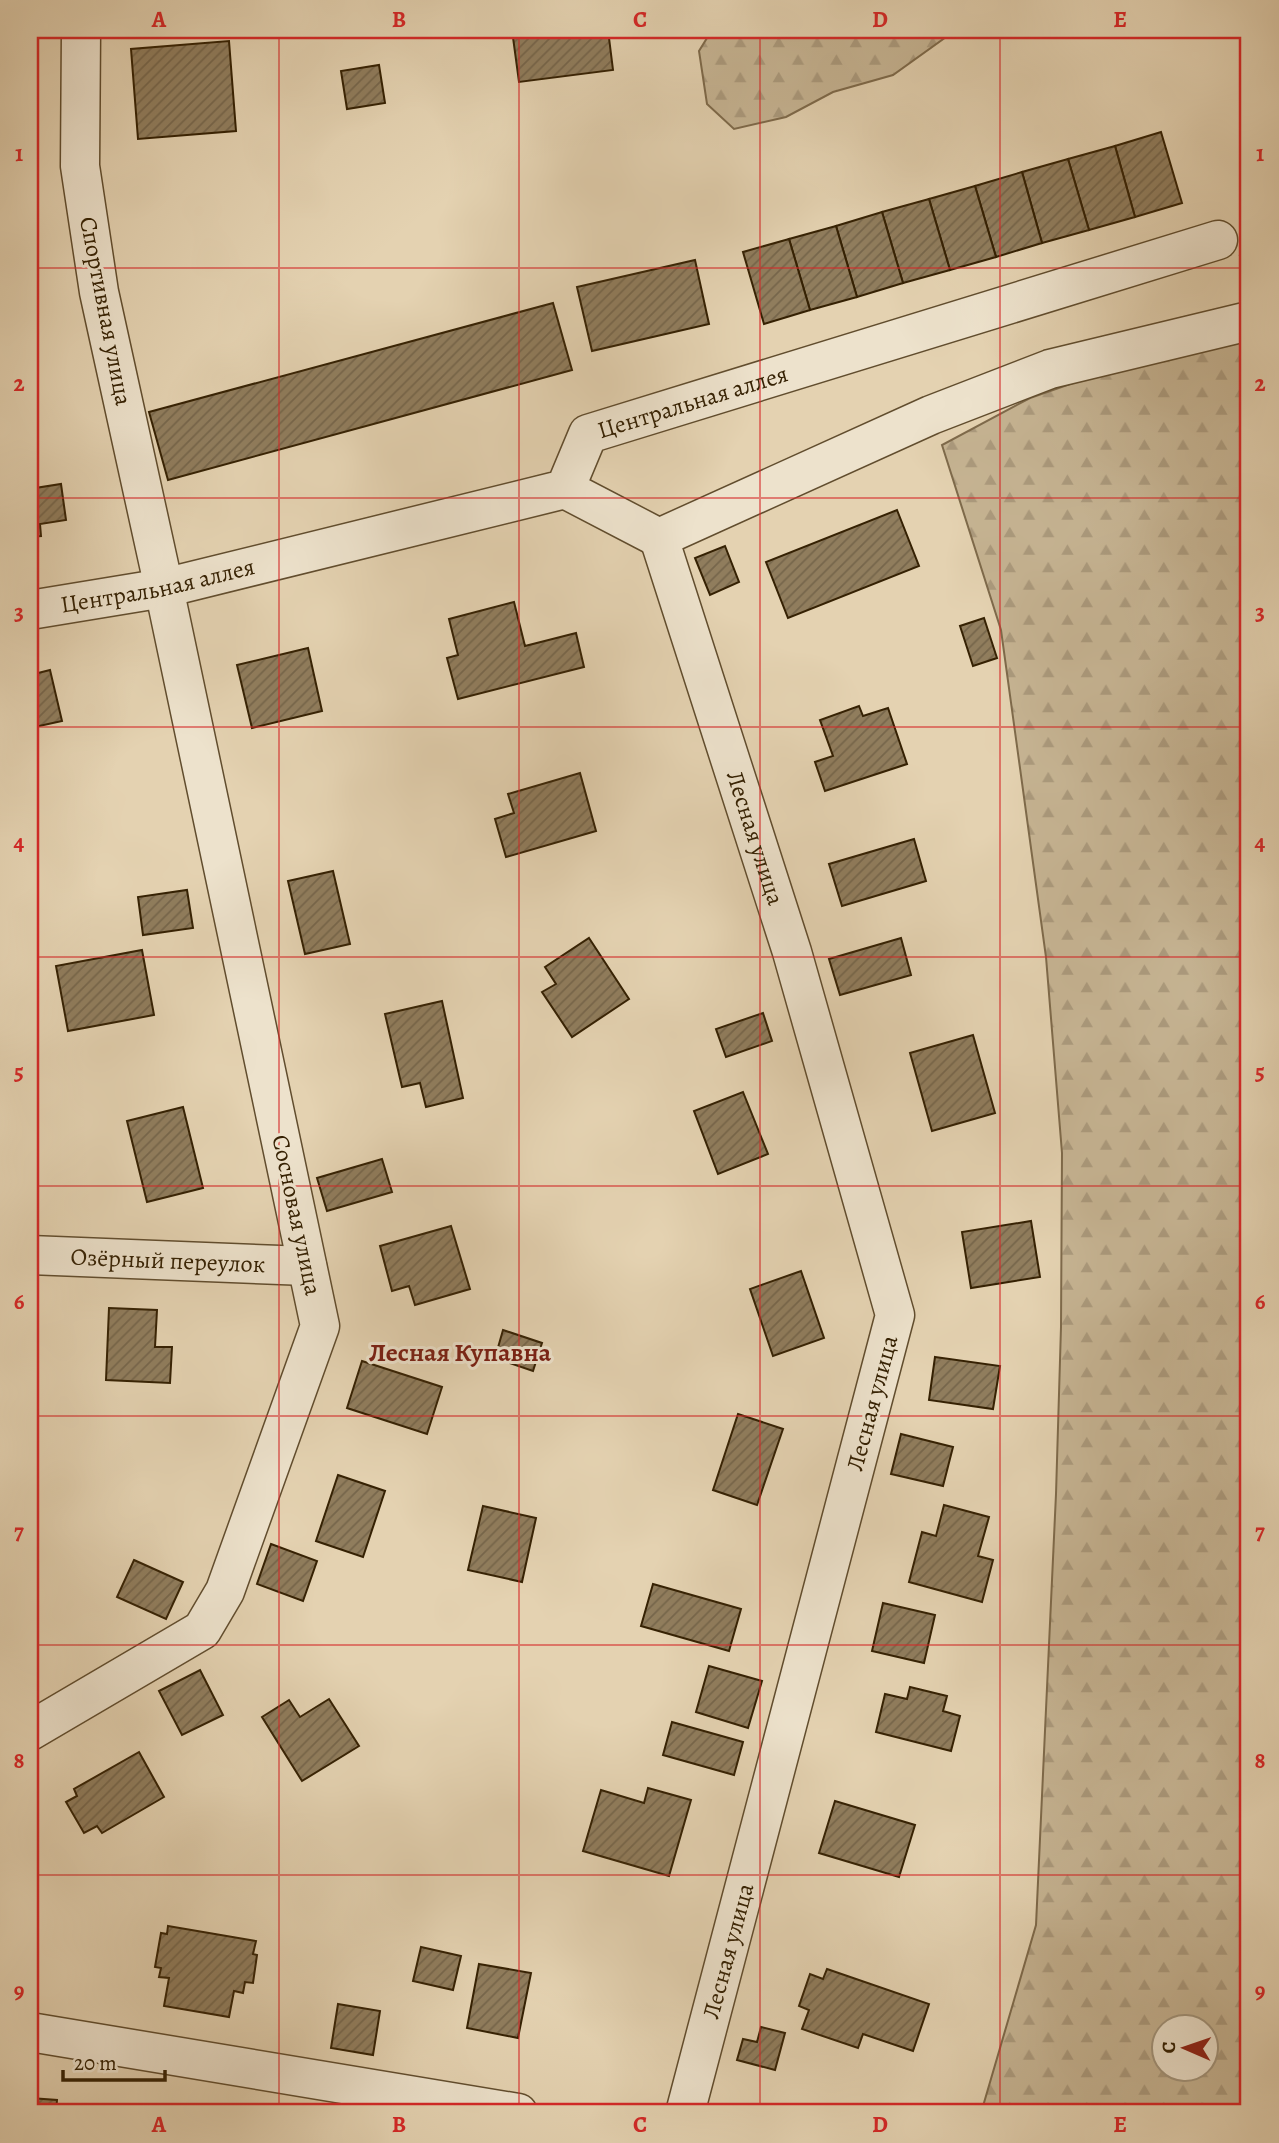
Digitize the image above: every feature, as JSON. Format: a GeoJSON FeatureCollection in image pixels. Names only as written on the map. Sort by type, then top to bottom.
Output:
{"type":"FeatureCollection","features":[{"type":"Feature","properties":{"kind":"street","name":"Спортивная улица"},"geometry":{"type":"LineString","coordinates":[[81,30],[80,166],[99,292],[164,588]]}},
{"type":"Feature","properties":{"kind":"street","name":"Центральная аллея"},"geometry":{"type":"LineString","coordinates":[[30,610],[164,588],[565,489],[588,434],[1218,240]]}},
{"type":"Feature","properties":{"kind":"street"},"geometry":{"type":"LineString","coordinates":[[565,489],[659,538],[932,415],[1051,369],[1249,321]]}},
{"type":"Feature","properties":{"kind":"street","name":"Лесная улица"},"geometry":{"type":"LineString","coordinates":[[659,538],[792,952],[895,1315],[685,2113]]}},
{"type":"Feature","properties":{"kind":"street","name":"Сосновая улица"},"geometry":{"type":"LineString","coordinates":[[30,1731],[202,1630],[225,1591],[320,1326],[164,588]]}},
{"type":"Feature","properties":{"kind":"street","name":"Озёрный переулок"},"geometry":{"type":"LineString","coordinates":[[30,1255],[307,1266]]}},
{"type":"Feature","properties":{"kind":"street"},"geometry":{"type":"LineString","coordinates":[[30,2032],[518,2113]]}},
{"type":"Feature","properties":{"kind":"green space"},"geometry":{"type":"Polygon","coordinates":[[[712,30],[945,30],[946,37],[893,75],[833,92],[786,117],[734,129],[707,104],[699,51],[712,30]]]}},
{"type":"Feature","properties":{"kind":"green space"},"geometry":{"type":"Polygon","coordinates":[[[1249,331],[1249,2113],[981,2113],[1036,1925],[1056,1494],[1062,1153],[1046,957],[1001,630],[942,445],[1030,398],[1136,361],[1249,331]]]}},
{"type":"Feature","properties":{"kind":"building"},"geometry":{"type":"Polygon","coordinates":[[[512,30],[608,30],[613,70],[519,82],[512,30]]]}},
{"type":"Feature","properties":{"kind":"building"},"geometry":{"type":"Polygon","coordinates":[[[229,41],[236,131],[138,139],[131,49],[229,41]]]}},
{"type":"Feature","properties":{"kind":"building"},"geometry":{"type":"Polygon","coordinates":[[[379,65],[385,103],[347,109],[341,71],[379,65]]]}},
{"type":"Feature","properties":{"kind":"building"},"geometry":{"type":"Polygon","coordinates":[[[1249,119],[1249,134],[1242,127],[1249,119]]]}},
{"type":"Feature","properties":{"kind":"building"},"geometry":{"type":"Polygon","coordinates":[[[1161,132],[1182,203],[1135,217],[1115,146],[1161,132]]]}},
{"type":"Feature","properties":{"kind":"building"},"geometry":{"type":"Polygon","coordinates":[[[1115,146],[1135,217],[1089,230],[1068,159],[1115,146]]]}},
{"type":"Feature","properties":{"kind":"building"},"geometry":{"type":"Polygon","coordinates":[[[1068,159],[1089,230],[1042,243],[1022,172],[1068,159]]]}},
{"type":"Feature","properties":{"kind":"building"},"geometry":{"type":"Polygon","coordinates":[[[1022,172],[1042,243],[996,257],[975,186],[1022,172]]]}},
{"type":"Feature","properties":{"kind":"building"},"geometry":{"type":"Polygon","coordinates":[[[975,186],[996,257],[950,270],[929,199],[975,186]]]}},
{"type":"Feature","properties":{"kind":"building"},"geometry":{"type":"Polygon","coordinates":[[[929,199],[950,270],[903,283],[882,212],[929,199]]]}},
{"type":"Feature","properties":{"kind":"building"},"geometry":{"type":"Polygon","coordinates":[[[882,212],[903,283],[857,297],[836,226],[882,212]]]}},
{"type":"Feature","properties":{"kind":"building"},"geometry":{"type":"Polygon","coordinates":[[[836,226],[857,297],[810,310],[789,239],[836,226]]]}},
{"type":"Feature","properties":{"kind":"building"},"geometry":{"type":"Polygon","coordinates":[[[789,239],[810,310],[764,324],[743,252],[789,239]]]}},
{"type":"Feature","properties":{"kind":"building"},"geometry":{"type":"Polygon","coordinates":[[[1249,243],[1249,262],[1240,255],[1249,243]]]}},
{"type":"Feature","properties":{"kind":"building"},"geometry":{"type":"Polygon","coordinates":[[[695,260],[709,324],[592,351],[577,287],[695,260]]]}},
{"type":"Feature","properties":{"kind":"building"},"geometry":{"type":"Polygon","coordinates":[[[553,303],[572,370],[168,480],[149,412],[553,303]]]}},
{"type":"Feature","properties":{"kind":"building"},"geometry":{"type":"Polygon","coordinates":[[[34,479],[35,488],[61,484],[66,520],[40,524],[41,536],[30,537],[30,480],[34,479]]]}},
{"type":"Feature","properties":{"kind":"building"},"geometry":{"type":"Polygon","coordinates":[[[897,510],[919,566],[788,618],[766,562],[897,510]]]}},
{"type":"Feature","properties":{"kind":"building"},"geometry":{"type":"Polygon","coordinates":[[[725,546],[739,582],[710,595],[695,558],[725,546]]]}},
{"type":"Feature","properties":{"kind":"building"},"geometry":{"type":"Polygon","coordinates":[[[514,602],[525,646],[576,633],[584,667],[458,699],[447,658],[458,655],[449,619],[514,602]]]}},
{"type":"Feature","properties":{"kind":"building"},"geometry":{"type":"Polygon","coordinates":[[[984,618],[997,658],[973,666],[960,626],[984,618]]]}},
{"type":"Feature","properties":{"kind":"building"},"geometry":{"type":"Polygon","coordinates":[[[308,648],[322,711],[252,728],[237,665],[308,648]]]}},
{"type":"Feature","properties":{"kind":"building"},"geometry":{"type":"Polygon","coordinates":[[[50,670],[62,721],[30,728],[30,675],[50,670]]]}},
{"type":"Feature","properties":{"kind":"building"},"geometry":{"type":"Polygon","coordinates":[[[859,706],[863,716],[888,708],[907,764],[825,791],[815,762],[833,756],[820,720],[859,706]]]}},
{"type":"Feature","properties":{"kind":"building"},"geometry":{"type":"Polygon","coordinates":[[[580,773],[596,831],[506,857],[495,819],[514,813],[508,794],[580,773]]]}},
{"type":"Feature","properties":{"kind":"building"},"geometry":{"type":"Polygon","coordinates":[[[914,839],[926,881],[842,906],[829,864],[914,839]]]}},
{"type":"Feature","properties":{"kind":"building"},"geometry":{"type":"Polygon","coordinates":[[[333,871],[350,944],[305,954],[288,881],[333,871]]]}},
{"type":"Feature","properties":{"kind":"building"},"geometry":{"type":"Polygon","coordinates":[[[187,890],[193,928],[143,935],[138,897],[187,890]]]}},
{"type":"Feature","properties":{"kind":"building"},"geometry":{"type":"Polygon","coordinates":[[[589,938],[629,999],[572,1037],[542,992],[556,984],[545,967],[589,938]]]}},
{"type":"Feature","properties":{"kind":"building"},"geometry":{"type":"Polygon","coordinates":[[[901,938],[911,975],[840,995],[829,959],[901,938]]]}},
{"type":"Feature","properties":{"kind":"building"},"geometry":{"type":"Polygon","coordinates":[[[142,950],[154,1015],[68,1031],[56,966],[142,950]]]}},
{"type":"Feature","properties":{"kind":"building"},"geometry":{"type":"Polygon","coordinates":[[[442,1001],[463,1098],[426,1107],[420,1083],[402,1087],[385,1014],[442,1001]]]}},
{"type":"Feature","properties":{"kind":"building"},"geometry":{"type":"Polygon","coordinates":[[[763,1013],[772,1041],[726,1057],[716,1029],[763,1013]]]}},
{"type":"Feature","properties":{"kind":"building"},"geometry":{"type":"Polygon","coordinates":[[[973,1035],[995,1113],[932,1131],[910,1053],[973,1035]]]}},
{"type":"Feature","properties":{"kind":"building"},"geometry":{"type":"Polygon","coordinates":[[[743,1092],[768,1154],[718,1174],[694,1111],[743,1092]]]}},
{"type":"Feature","properties":{"kind":"building"},"geometry":{"type":"Polygon","coordinates":[[[183,1107],[203,1188],[147,1202],[127,1121],[183,1107]]]}},
{"type":"Feature","properties":{"kind":"building"},"geometry":{"type":"Polygon","coordinates":[[[382,1159],[392,1192],[327,1211],[317,1178],[382,1159]]]}},
{"type":"Feature","properties":{"kind":"building"},"geometry":{"type":"Polygon","coordinates":[[[1031,1221],[1040,1277],[971,1288],[962,1232],[1031,1221]]]}},
{"type":"Feature","properties":{"kind":"building"},"geometry":{"type":"Polygon","coordinates":[[[451,1226],[470,1289],[415,1305],[409,1286],[392,1291],[380,1246],[451,1226]]]}},
{"type":"Feature","properties":{"kind":"building"},"geometry":{"type":"Polygon","coordinates":[[[801,1271],[824,1338],[773,1356],[750,1289],[801,1271]]]}},
{"type":"Feature","properties":{"kind":"building"},"geometry":{"type":"Polygon","coordinates":[[[109,1308],[157,1310],[155,1347],[172,1347],[170,1383],[106,1380],[109,1308]]]}},
{"type":"Feature","properties":{"kind":"building"},"geometry":{"type":"Polygon","coordinates":[[[503,1330],[542,1343],[533,1371],[495,1358],[503,1330]]]}},
{"type":"Feature","properties":{"kind":"building"},"geometry":{"type":"Polygon","coordinates":[[[935,1357],[1000,1366],[993,1409],[929,1400],[935,1357]]]}},
{"type":"Feature","properties":{"kind":"building"},"geometry":{"type":"Polygon","coordinates":[[[362,1361],[442,1387],[427,1434],[347,1408],[362,1361]]]}},
{"type":"Feature","properties":{"kind":"building"},"geometry":{"type":"Polygon","coordinates":[[[738,1414],[783,1429],[757,1505],[713,1490],[738,1414]]]}},
{"type":"Feature","properties":{"kind":"building"},"geometry":{"type":"Polygon","coordinates":[[[901,1434],[953,1447],[943,1486],[891,1474],[901,1434]]]}},
{"type":"Feature","properties":{"kind":"building"},"geometry":{"type":"Polygon","coordinates":[[[338,1475],[385,1491],[363,1557],[316,1541],[338,1475]]]}},
{"type":"Feature","properties":{"kind":"building"},"geometry":{"type":"Polygon","coordinates":[[[944,1505],[989,1517],[978,1556],[993,1560],[982,1602],[909,1582],[922,1532],[936,1536],[944,1505]]]}},
{"type":"Feature","properties":{"kind":"building"},"geometry":{"type":"Polygon","coordinates":[[[483,1506],[536,1518],[522,1582],[468,1570],[483,1506]]]}},
{"type":"Feature","properties":{"kind":"building"},"geometry":{"type":"Polygon","coordinates":[[[271,1544],[317,1561],[303,1601],[257,1584],[271,1544]]]}},
{"type":"Feature","properties":{"kind":"building"},"geometry":{"type":"Polygon","coordinates":[[[134,1560],[183,1582],[166,1619],[117,1597],[134,1560]]]}},
{"type":"Feature","properties":{"kind":"building"},"geometry":{"type":"Polygon","coordinates":[[[653,1584],[741,1609],[729,1651],[641,1626],[653,1584]]]}},
{"type":"Feature","properties":{"kind":"building"},"geometry":{"type":"Polygon","coordinates":[[[883,1603],[935,1615],[924,1663],[872,1651],[883,1603]]]}},
{"type":"Feature","properties":{"kind":"building"},"geometry":{"type":"Polygon","coordinates":[[[709,1666],[762,1681],[748,1728],[696,1712],[709,1666]]]}},
{"type":"Feature","properties":{"kind":"building"},"geometry":{"type":"Polygon","coordinates":[[[200,1670],[223,1715],[182,1735],[159,1691],[200,1670]]]}},
{"type":"Feature","properties":{"kind":"building"},"geometry":{"type":"Polygon","coordinates":[[[910,1687],[947,1696],[943,1711],[960,1716],[951,1751],[876,1732],[885,1694],[907,1699],[910,1687]]]}},
{"type":"Feature","properties":{"kind":"building"},"geometry":{"type":"Polygon","coordinates":[[[329,1699],[359,1746],[302,1781],[262,1717],[289,1700],[300,1717],[329,1699]]]}},
{"type":"Feature","properties":{"kind":"building"},"geometry":{"type":"Polygon","coordinates":[[[672,1722],[743,1742],[734,1775],[663,1755],[672,1722]]]}},
{"type":"Feature","properties":{"kind":"building"},"geometry":{"type":"Polygon","coordinates":[[[139,1752],[164,1797],[102,1833],[97,1826],[84,1833],[66,1802],[77,1796],[74,1789],[139,1752]]]}},
{"type":"Feature","properties":{"kind":"building"},"geometry":{"type":"Polygon","coordinates":[[[648,1788],[691,1800],[669,1876],[583,1851],[601,1790],[644,1803],[648,1788]]]}},
{"type":"Feature","properties":{"kind":"building"},"geometry":{"type":"Polygon","coordinates":[[[835,1801],[915,1825],[899,1877],[819,1853],[835,1801]]]}},
{"type":"Feature","properties":{"kind":"building"},"geometry":{"type":"Polygon","coordinates":[[[168,1926],[256,1941],[253,1983],[245,1982],[243,1993],[234,1991],[229,2017],[164,2006],[169,1978],[159,1977],[161,1968],[155,1967],[161,1933],[167,1934],[168,1926]]]}},
{"type":"Feature","properties":{"kind":"building"},"geometry":{"type":"Polygon","coordinates":[[[421,1947],[461,1956],[453,1990],[413,1981],[421,1947]]]}},
{"type":"Feature","properties":{"kind":"building"},"geometry":{"type":"Polygon","coordinates":[[[479,1964],[531,1973],[518,2038],[467,2028],[479,1964]]]}},
{"type":"Feature","properties":{"kind":"building"},"geometry":{"type":"Polygon","coordinates":[[[827,1969],[929,2004],[913,2051],[863,2034],[858,2048],[802,2029],[809,2010],[799,2006],[810,1974],[823,1979],[827,1969]]]}},
{"type":"Feature","properties":{"kind":"building"},"geometry":{"type":"Polygon","coordinates":[[[338,2004],[380,2011],[373,2055],[331,2048],[338,2004]]]}},
{"type":"Feature","properties":{"kind":"building"},"geometry":{"type":"Polygon","coordinates":[[[761,2027],[785,2033],[775,2070],[737,2060],[743,2039],[757,2042],[761,2027]]]}},
{"type":"Feature","properties":{"kind":"building"},"geometry":{"type":"Polygon","coordinates":[[[30,2098],[57,2100],[56,2113],[30,2113],[30,2098]]]}},
{"type":"Feature","properties":{"kind":"district","name":"Лесная Купавна"},"geometry":{"type":"Point","coordinates":[460,1352]}}]}
